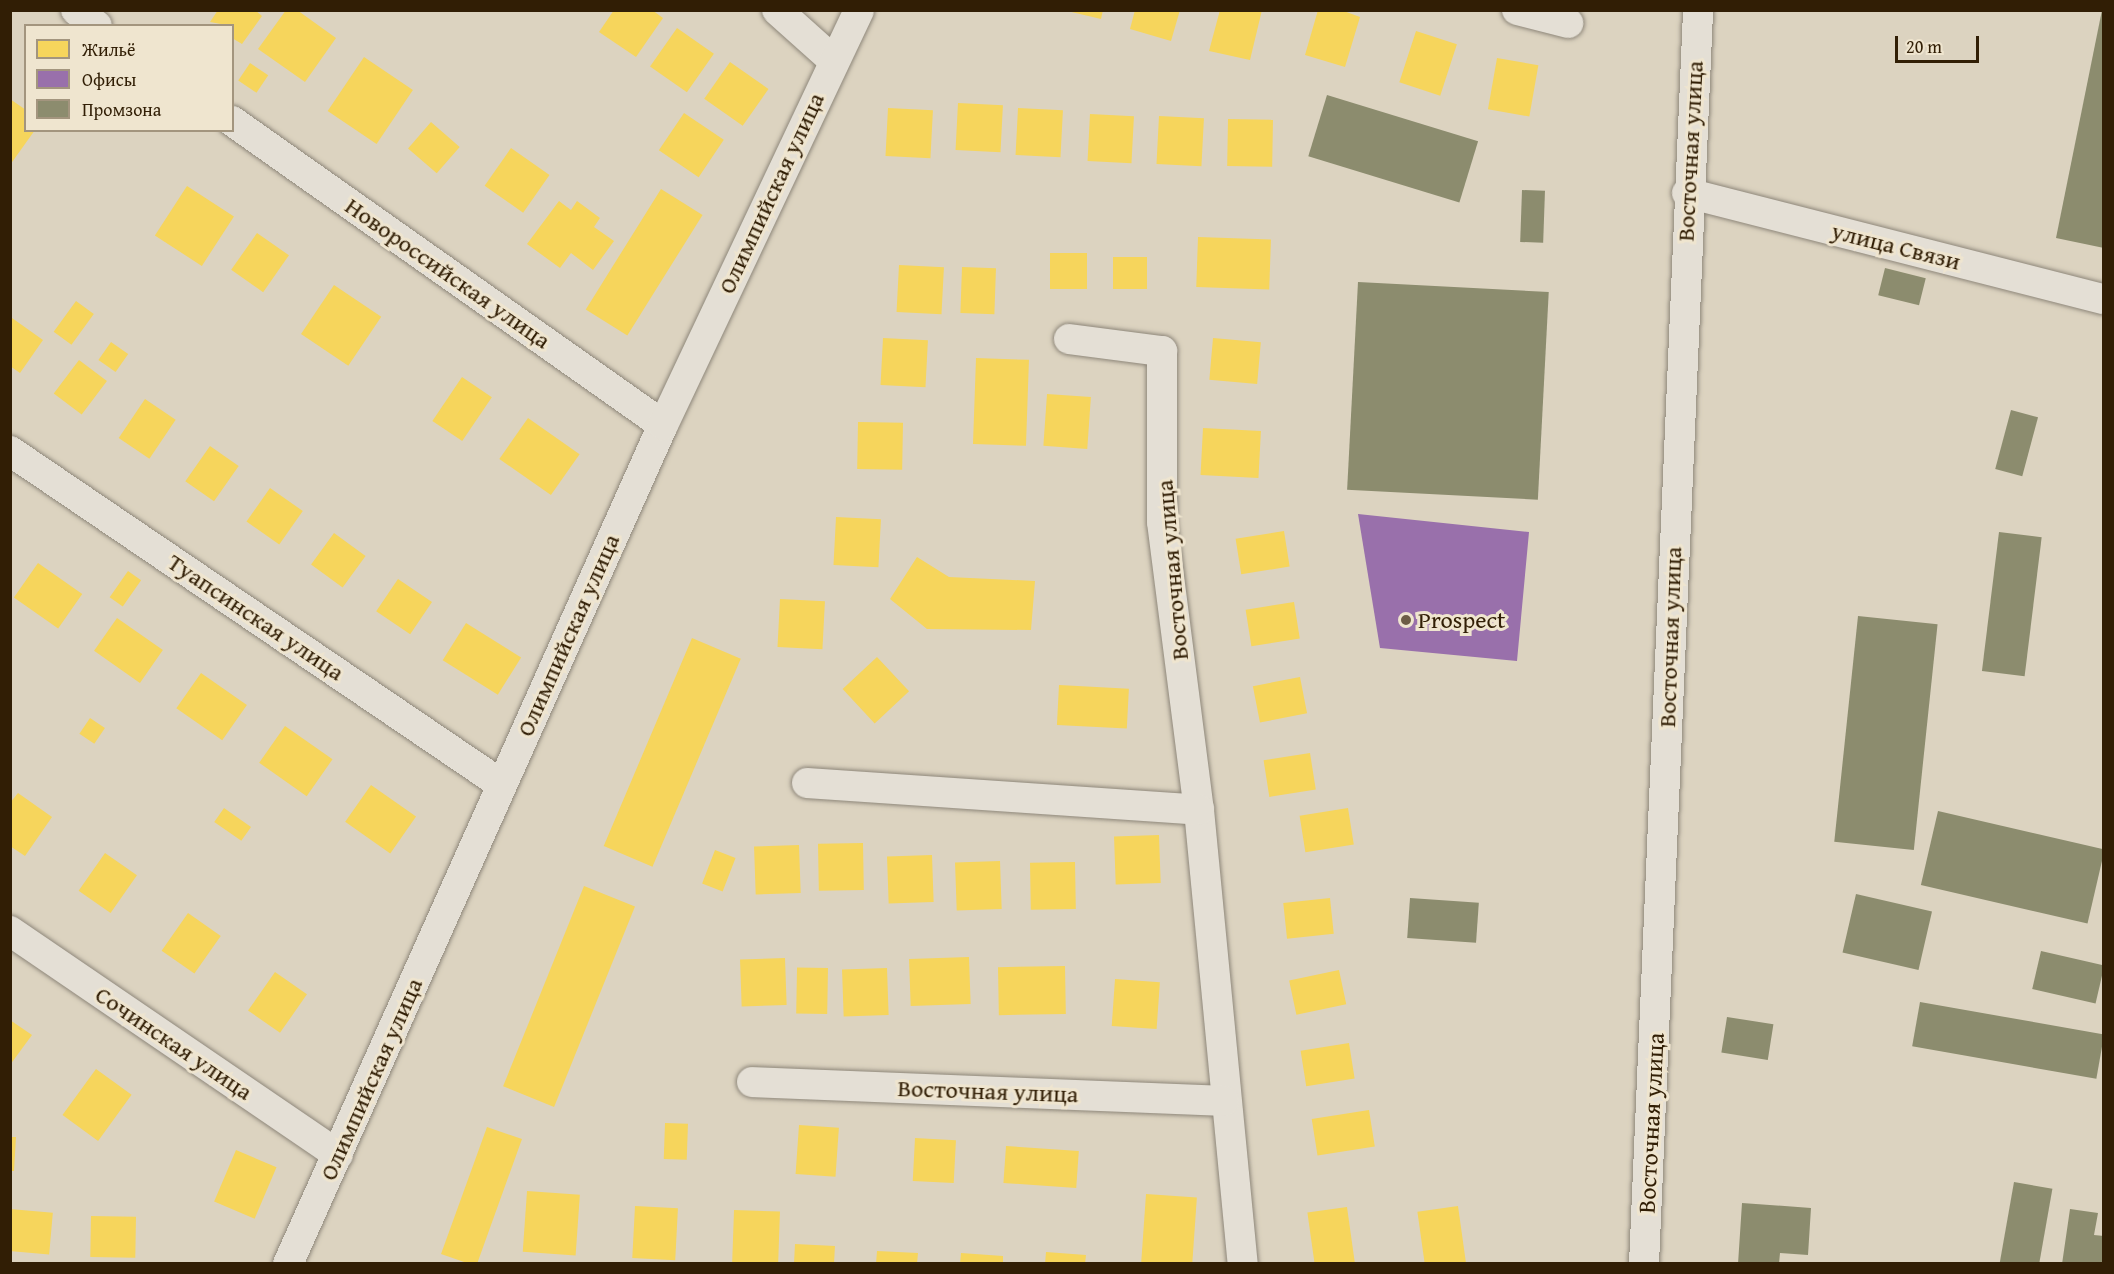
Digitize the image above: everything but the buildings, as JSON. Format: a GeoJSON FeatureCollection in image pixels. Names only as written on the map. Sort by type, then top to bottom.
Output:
{"type":"FeatureCollection","features":[{"type":"Feature","properties":{"kind":"street"},"geometry":{"type":"LineString","coordinates":[[76,10],[94,24]]}},
{"type":"Feature","properties":{"kind":"street"},"geometry":{"type":"LineString","coordinates":[[777,10],[833,60]]}},
{"type":"Feature","properties":{"kind":"street","name":"Олимпийская улица"},"geometry":{"type":"LineString","coordinates":[[288,1263],[663,426],[833,60],[859,10]]}},
{"type":"Feature","properties":{"kind":"street"},"geometry":{"type":"LineString","coordinates":[[1517,10],[1568,23]]}},
{"type":"Feature","properties":{"kind":"street","name":"Восточная улица"},"geometry":{"type":"LineString","coordinates":[[1644,1263],[1688,193],[1698,10]]}},
{"type":"Feature","properties":{"kind":"street","name":"Новороссийская улица"},"geometry":{"type":"LineString","coordinates":[[234,122],[663,426]]}},
{"type":"Feature","properties":{"kind":"street","name":"улица Связи"},"geometry":{"type":"LineString","coordinates":[[1688,193],[2103,299]]}},
{"type":"Feature","properties":{"kind":"street","name":"Восточная улица"},"geometry":{"type":"LineString","coordinates":[[1069,339],[1162,351],[1162,522],[1198,810],[1224,1101],[1243,1263]]}},
{"type":"Feature","properties":{"kind":"street","name":"Туапсинская улица"},"geometry":{"type":"LineString","coordinates":[[10,451],[501,784]]}},
{"type":"Feature","properties":{"kind":"street"},"geometry":{"type":"LineString","coordinates":[[807,783],[1198,810]]}},
{"type":"Feature","properties":{"kind":"street","name":"Сочинская улица"},"geometry":{"type":"LineString","coordinates":[[10,931],[338,1155]]}},
{"type":"Feature","properties":{"kind":"street","name":"Восточная улица"},"geometry":{"type":"LineString","coordinates":[[752,1082],[1224,1101]]}},
{"type":"Feature","properties":{"kind":"place","name":"Prospect"},"geometry":{"type":"Point","coordinates":[1406,620]}}]}
